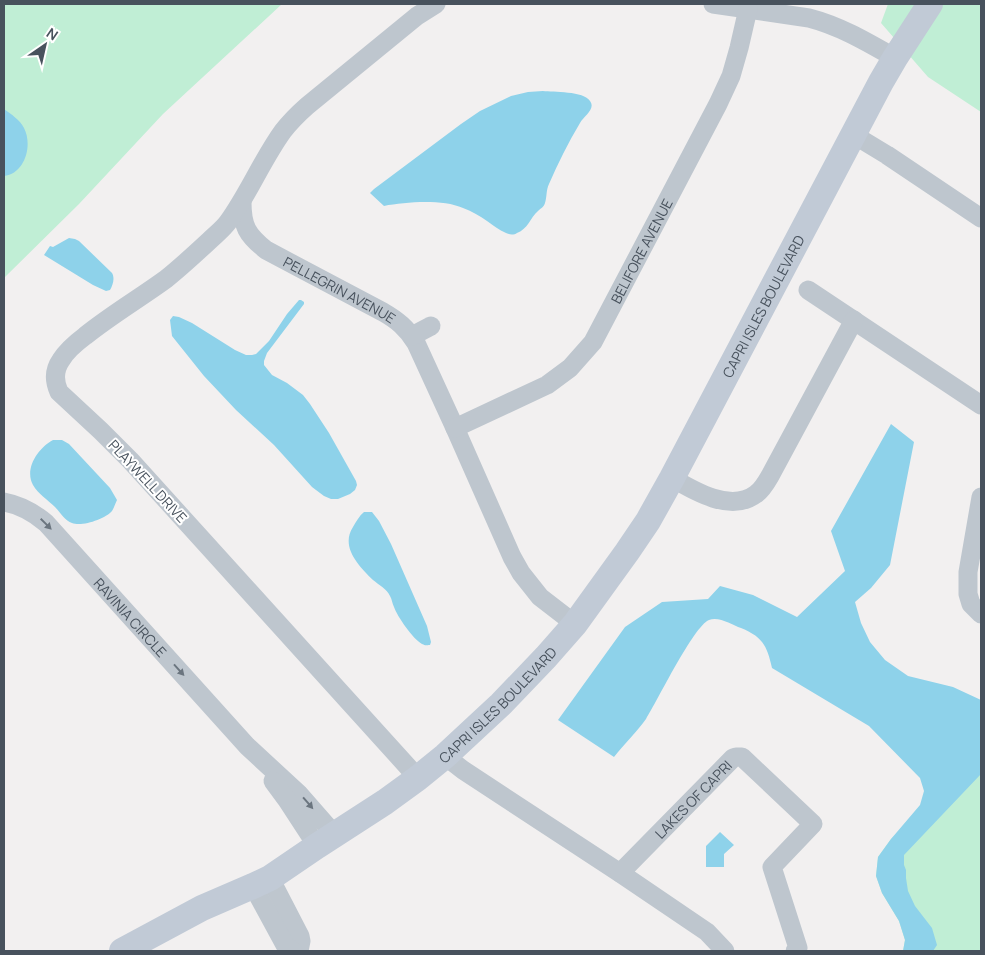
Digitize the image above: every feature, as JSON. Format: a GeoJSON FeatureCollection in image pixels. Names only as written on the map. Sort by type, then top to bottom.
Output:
{"type":"FeatureCollection","features":[{"type":"Feature","properties":{"kind":"street"},"geometry":{"type":"LineString","coordinates":[[242,202],[275,143],[294,119],[307,106],[417,16],[436,4]]}},
{"type":"Feature","properties":{"kind":"street"},"geometry":{"type":"LineString","coordinates":[[713,4],[809,18],[823,22],[842,29],[895,58]]}},
{"type":"Feature","properties":{"kind":"street","name":"CAPRI ISLES BOULEVARD"},"geometry":{"type":"LineString","coordinates":[[122,951],[202,908],[262,882],[385,802],[445,756],[495,710],[546,658],[595,598],[648,521],[881,82],[930,4]]}},
{"type":"Feature","properties":{"kind":"street","name":"BELIFORE AVENUE"},"geometry":{"type":"LineString","coordinates":[[455,428],[547,385],[570,368],[593,342],[718,104],[731,76],[748,9]]}},
{"type":"Feature","properties":{"kind":"street"},"geometry":{"type":"LineString","coordinates":[[854,134],[981,218]]}},
{"type":"Feature","properties":{"kind":"street","name":"PELLEGRIN AVENUE"},"geometry":{"type":"LineString","coordinates":[[242,202],[242,217],[246,228],[266,250],[394,318],[412,336],[512,557],[521,573],[540,597],[574,624]]}},
{"type":"Feature","properties":{"kind":"street","name":"PLAYWELL DRIVE"},"geometry":{"type":"LineString","coordinates":[[242,202],[226,224],[184,263],[166,278],[99,324],[69,350],[61,359],[57,368],[56,386],[64,397],[130,460],[418,778]]}},
{"type":"Feature","properties":{"kind":"street"},"geometry":{"type":"LineString","coordinates":[[808,290],[981,405]]}},
{"type":"Feature","properties":{"kind":"street"},"geometry":{"type":"LineString","coordinates":[[672,478],[696,492],[720,500],[744,500],[756,495],[770,476],[854,320]]}},
{"type":"Feature","properties":{"kind":"street"},"geometry":{"type":"LineString","coordinates":[[412,336],[431,326]]}},
{"type":"Feature","properties":{"kind":"street"},"geometry":{"type":"LineString","coordinates":[[981,496],[968,572],[968,594],[971,604],[981,614]]}},
{"type":"Feature","properties":{"kind":"street","name":"RAVINIA CIRCLE"},"geometry":{"type":"LineString","coordinates":[[4,502],[20,506],[46,523],[247,746],[287,800],[326,840]]}},
{"type":"Feature","properties":{"kind":"street"},"geometry":{"type":"LineString","coordinates":[[445,756],[463,770],[706,932],[725,951]]}},
{"type":"Feature","properties":{"kind":"street","name":"LAKES OF CAPRI"},"geometry":{"type":"LineString","coordinates":[[620,873],[733,758],[742,757],[813,824],[772,867],[798,948],[796,951]]}},
{"type":"Feature","properties":{"kind":"street"},"geometry":{"type":"LineString","coordinates":[[262,882],[285,945],[293,951]]}},
{"type":"Feature","properties":{"kind":"street"},"geometry":{"type":"LineString","coordinates":[[262,882],[300,936],[301,941],[298,951]]}},
{"type":"Feature","properties":{"kind":"green space"},"geometry":{"type":"Polygon","coordinates":[[[4,4],[282,4],[163,114],[79,204],[4,278],[4,4]]]}},
{"type":"Feature","properties":{"kind":"green space"},"geometry":{"type":"Polygon","coordinates":[[[888,4],[981,4],[981,112],[928,77],[881,23],[888,4]]]}},
{"type":"Feature","properties":{"kind":"green space"},"geometry":{"type":"Polygon","coordinates":[[[981,756],[981,951],[903,951],[905,940],[899,921],[882,893],[876,876],[878,857],[891,839],[981,756]]]}},
{"type":"Feature","properties":{"kind":"water"},"geometry":{"type":"Polygon","coordinates":[[[543,91],[582,95],[590,101],[592,107],[571,138],[548,186],[544,206],[521,231],[507,234],[469,211],[445,203],[403,203],[384,206],[370,193],[480,111],[511,96],[543,91]]]}},
{"type":"Feature","properties":{"kind":"water"},"geometry":{"type":"Polygon","coordinates":[[[4,109],[22,125],[28,142],[22,164],[11,174],[4,176],[4,109]]]}},
{"type":"Feature","properties":{"kind":"water"},"geometry":{"type":"Polygon","coordinates":[[[69,238],[79,241],[112,273],[113,282],[110,290],[106,291],[93,285],[44,255],[50,246],[53,247],[69,238]]]}},
{"type":"Feature","properties":{"kind":"water"},"geometry":{"type":"Polygon","coordinates":[[[299,300],[304,302],[304,304],[267,353],[264,365],[272,375],[303,395],[329,433],[356,481],[355,490],[338,499],[324,496],[312,487],[274,445],[236,410],[204,376],[172,336],[170,320],[173,316],[179,317],[235,350],[246,355],[256,354],[269,341],[299,300]]]}},
{"type":"Feature","properties":{"kind":"water"},"geometry":{"type":"Polygon","coordinates":[[[891,424],[914,442],[890,565],[871,588],[855,602],[861,623],[870,642],[885,660],[908,676],[953,687],[981,700],[981,774],[904,855],[908,891],[915,906],[932,928],[937,945],[933,951],[903,951],[905,940],[899,921],[882,893],[876,876],[878,857],[920,805],[924,791],[920,778],[869,726],[772,668],[763,643],[748,631],[717,619],[709,620],[702,625],[685,649],[646,719],[614,757],[558,720],[625,627],[662,602],[708,599],[720,586],[753,595],[797,617],[845,571],[831,531],[891,424]]]}},
{"type":"Feature","properties":{"kind":"water"},"geometry":{"type":"Polygon","coordinates":[[[53,440],[62,440],[69,444],[110,488],[117,500],[109,514],[87,523],[76,524],[69,522],[35,488],[31,479],[31,466],[42,448],[53,440]]]}},
{"type":"Feature","properties":{"kind":"water"},"geometry":{"type":"Polygon","coordinates":[[[364,512],[372,512],[391,544],[427,626],[430,645],[422,644],[410,632],[398,616],[389,594],[368,575],[353,556],[349,542],[350,534],[364,512]]]}},
{"type":"Feature","properties":{"kind":"water"},"geometry":{"type":"Polygon","coordinates":[[[720,832],[734,845],[724,854],[724,867],[706,867],[706,846],[720,832]]]}}]}
